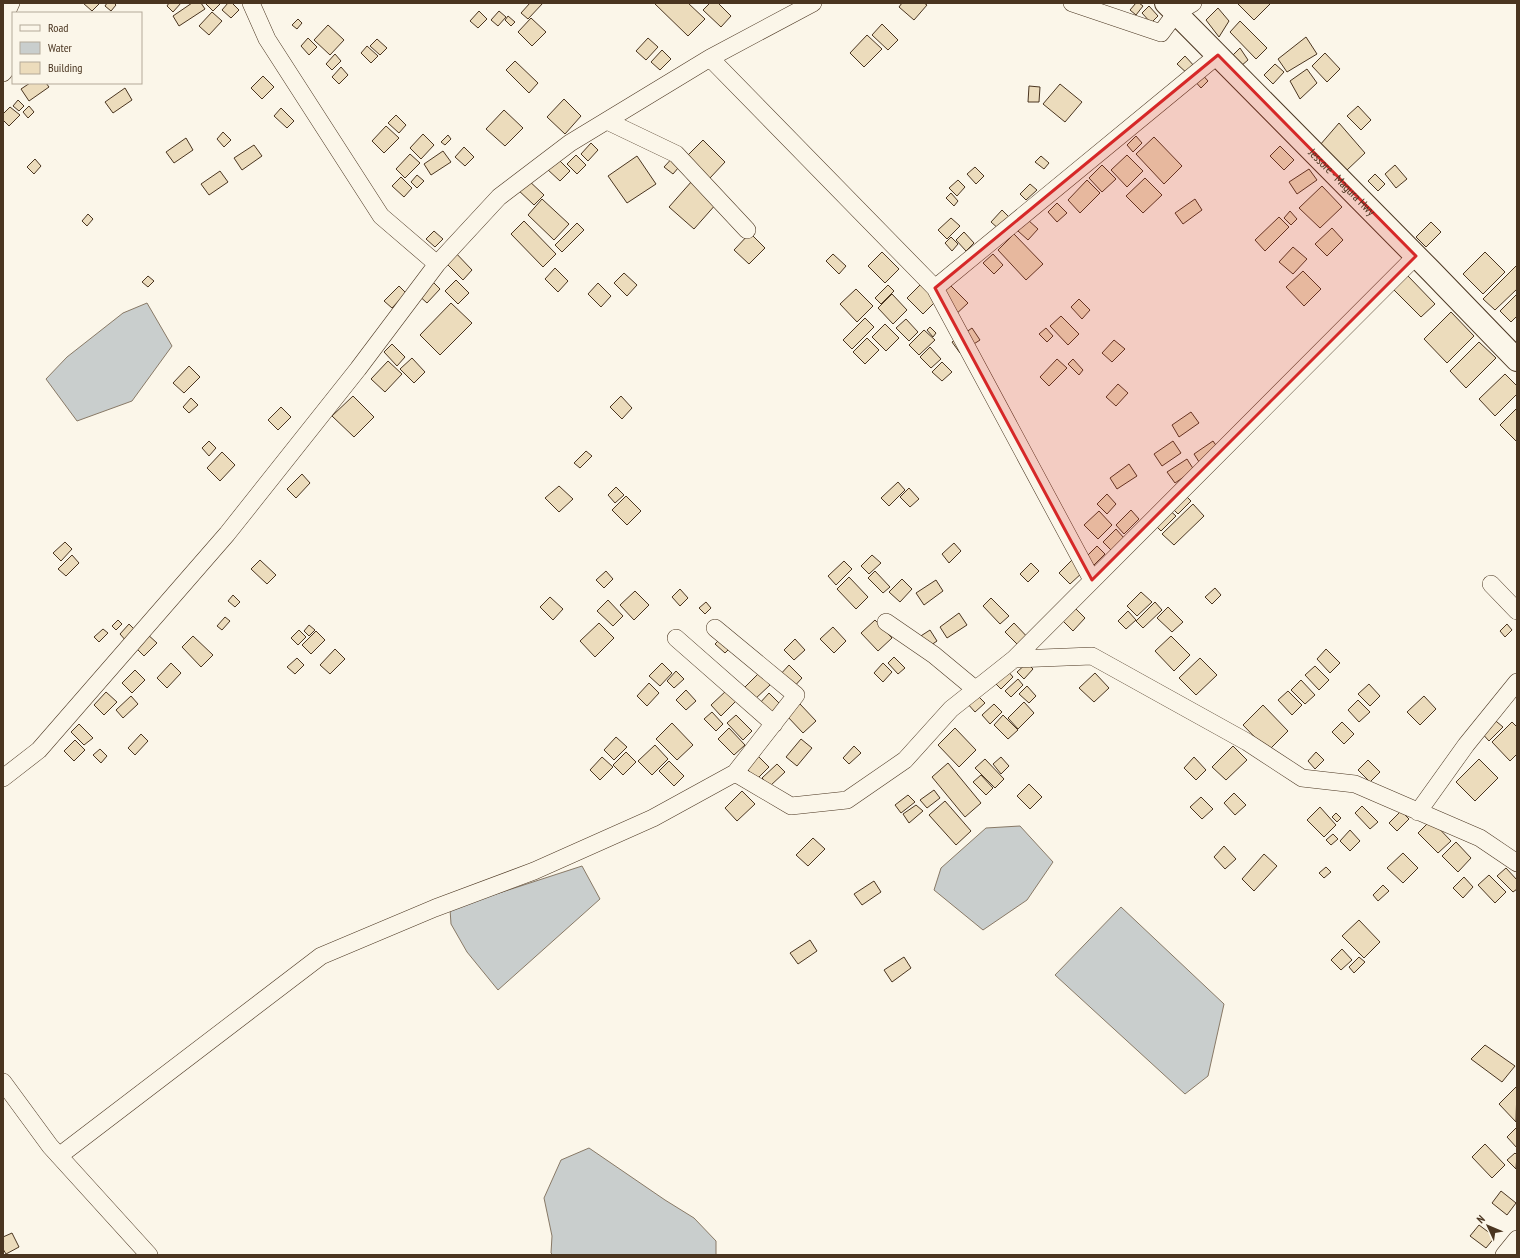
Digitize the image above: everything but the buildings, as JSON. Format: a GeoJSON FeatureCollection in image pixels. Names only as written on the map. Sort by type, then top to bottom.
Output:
{"type":"FeatureCollection","features":[{"type":"Feature","properties":{"kind":"highway","name":"Jessore - Magura Hwy"},"geometry":{"type":"LineString","coordinates":[[1178,6],[1218,55],[1517,360]]}},
{"type":"Feature","properties":{"kind":"street"},"geometry":{"type":"LineString","coordinates":[[3,73],[6,68],[4,18],[11,3]]}},
{"type":"Feature","properties":{"kind":"street"},"geometry":{"type":"LineString","coordinates":[[251,3],[267,39],[381,216],[437,264]]}},
{"type":"Feature","properties":{"kind":"street"},"geometry":{"type":"LineString","coordinates":[[3,778],[39,750],[227,534],[358,369],[437,264],[499,197],[570,143],[607,120],[710,58],[813,3]]}},
{"type":"Feature","properties":{"kind":"street"},"geometry":{"type":"LineString","coordinates":[[1072,3],[1161,33],[1178,6]]}},
{"type":"Feature","properties":{"kind":"street"},"geometry":{"type":"LineString","coordinates":[[935,288],[1218,55]]}},
{"type":"Feature","properties":{"kind":"street"},"geometry":{"type":"LineString","coordinates":[[710,58],[935,288],[1092,580]]}},
{"type":"Feature","properties":{"kind":"street"},"geometry":{"type":"LineString","coordinates":[[607,120],[676,154],[747,230]]}},
{"type":"Feature","properties":{"kind":"street"},"geometry":{"type":"LineString","coordinates":[[735,773],[791,806],[847,800],[905,760],[951,709],[1014,658],[1416,256]]}},
{"type":"Feature","properties":{"kind":"street"},"geometry":{"type":"LineString","coordinates":[[1491,584],[1517,611]]}},
{"type":"Feature","properties":{"kind":"street"},"geometry":{"type":"LineString","coordinates":[[886,622],[934,655],[975,689]]}},
{"type":"Feature","properties":{"kind":"street"},"geometry":{"type":"LineString","coordinates":[[59,1156],[321,956],[435,908],[541,868],[653,818],[735,773],[796,695],[715,628]]}},
{"type":"Feature","properties":{"kind":"street"},"geometry":{"type":"LineString","coordinates":[[676,638],[774,724]]}},
{"type":"Feature","properties":{"kind":"street"},"geometry":{"type":"LineString","coordinates":[[1014,658],[1092,656],[1247,742],[1302,778],[1355,784],[1480,838],[1517,863]]}},
{"type":"Feature","properties":{"kind":"street"},"geometry":{"type":"LineString","coordinates":[[1418,812],[1466,744],[1517,682]]}},
{"type":"Feature","properties":{"kind":"street"},"geometry":{"type":"LineString","coordinates":[[3,1082],[50,1146],[149,1255]]}},
{"type":"Feature","properties":{"kind":"street"},"geometry":{"type":"LineString","coordinates":[[1504,1255],[1517,1239]]}},
{"type":"Feature","properties":{"kind":"highlighted area"},"geometry":{"type":"Polygon","coordinates":[[[1218,55],[1416,256],[1092,580],[935,288],[1218,55]]]}},
{"type":"Feature","properties":{"kind":"water"},"geometry":{"type":"Polygon","coordinates":[[[147,303],[172,346],[132,401],[77,421],[46,379],[67,357],[123,313],[147,303]]]}},
{"type":"Feature","properties":{"kind":"water"},"geometry":{"type":"Polygon","coordinates":[[[1020,826],[1053,862],[1027,900],[983,930],[934,890],[941,868],[986,828],[1020,826]]]}},
{"type":"Feature","properties":{"kind":"water"},"geometry":{"type":"Polygon","coordinates":[[[582,866],[600,899],[498,990],[467,952],[451,924],[450,909],[582,866]]]}},
{"type":"Feature","properties":{"kind":"water"},"geometry":{"type":"Polygon","coordinates":[[[1121,907],[1224,1004],[1208,1076],[1185,1094],[1055,975],[1121,907]]]}},
{"type":"Feature","properties":{"kind":"water"},"geometry":{"type":"Polygon","coordinates":[[[589,1148],[694,1218],[716,1241],[716,1255],[553,1255],[551,1253],[552,1236],[544,1198],[561,1160],[589,1148]]]}}]}
